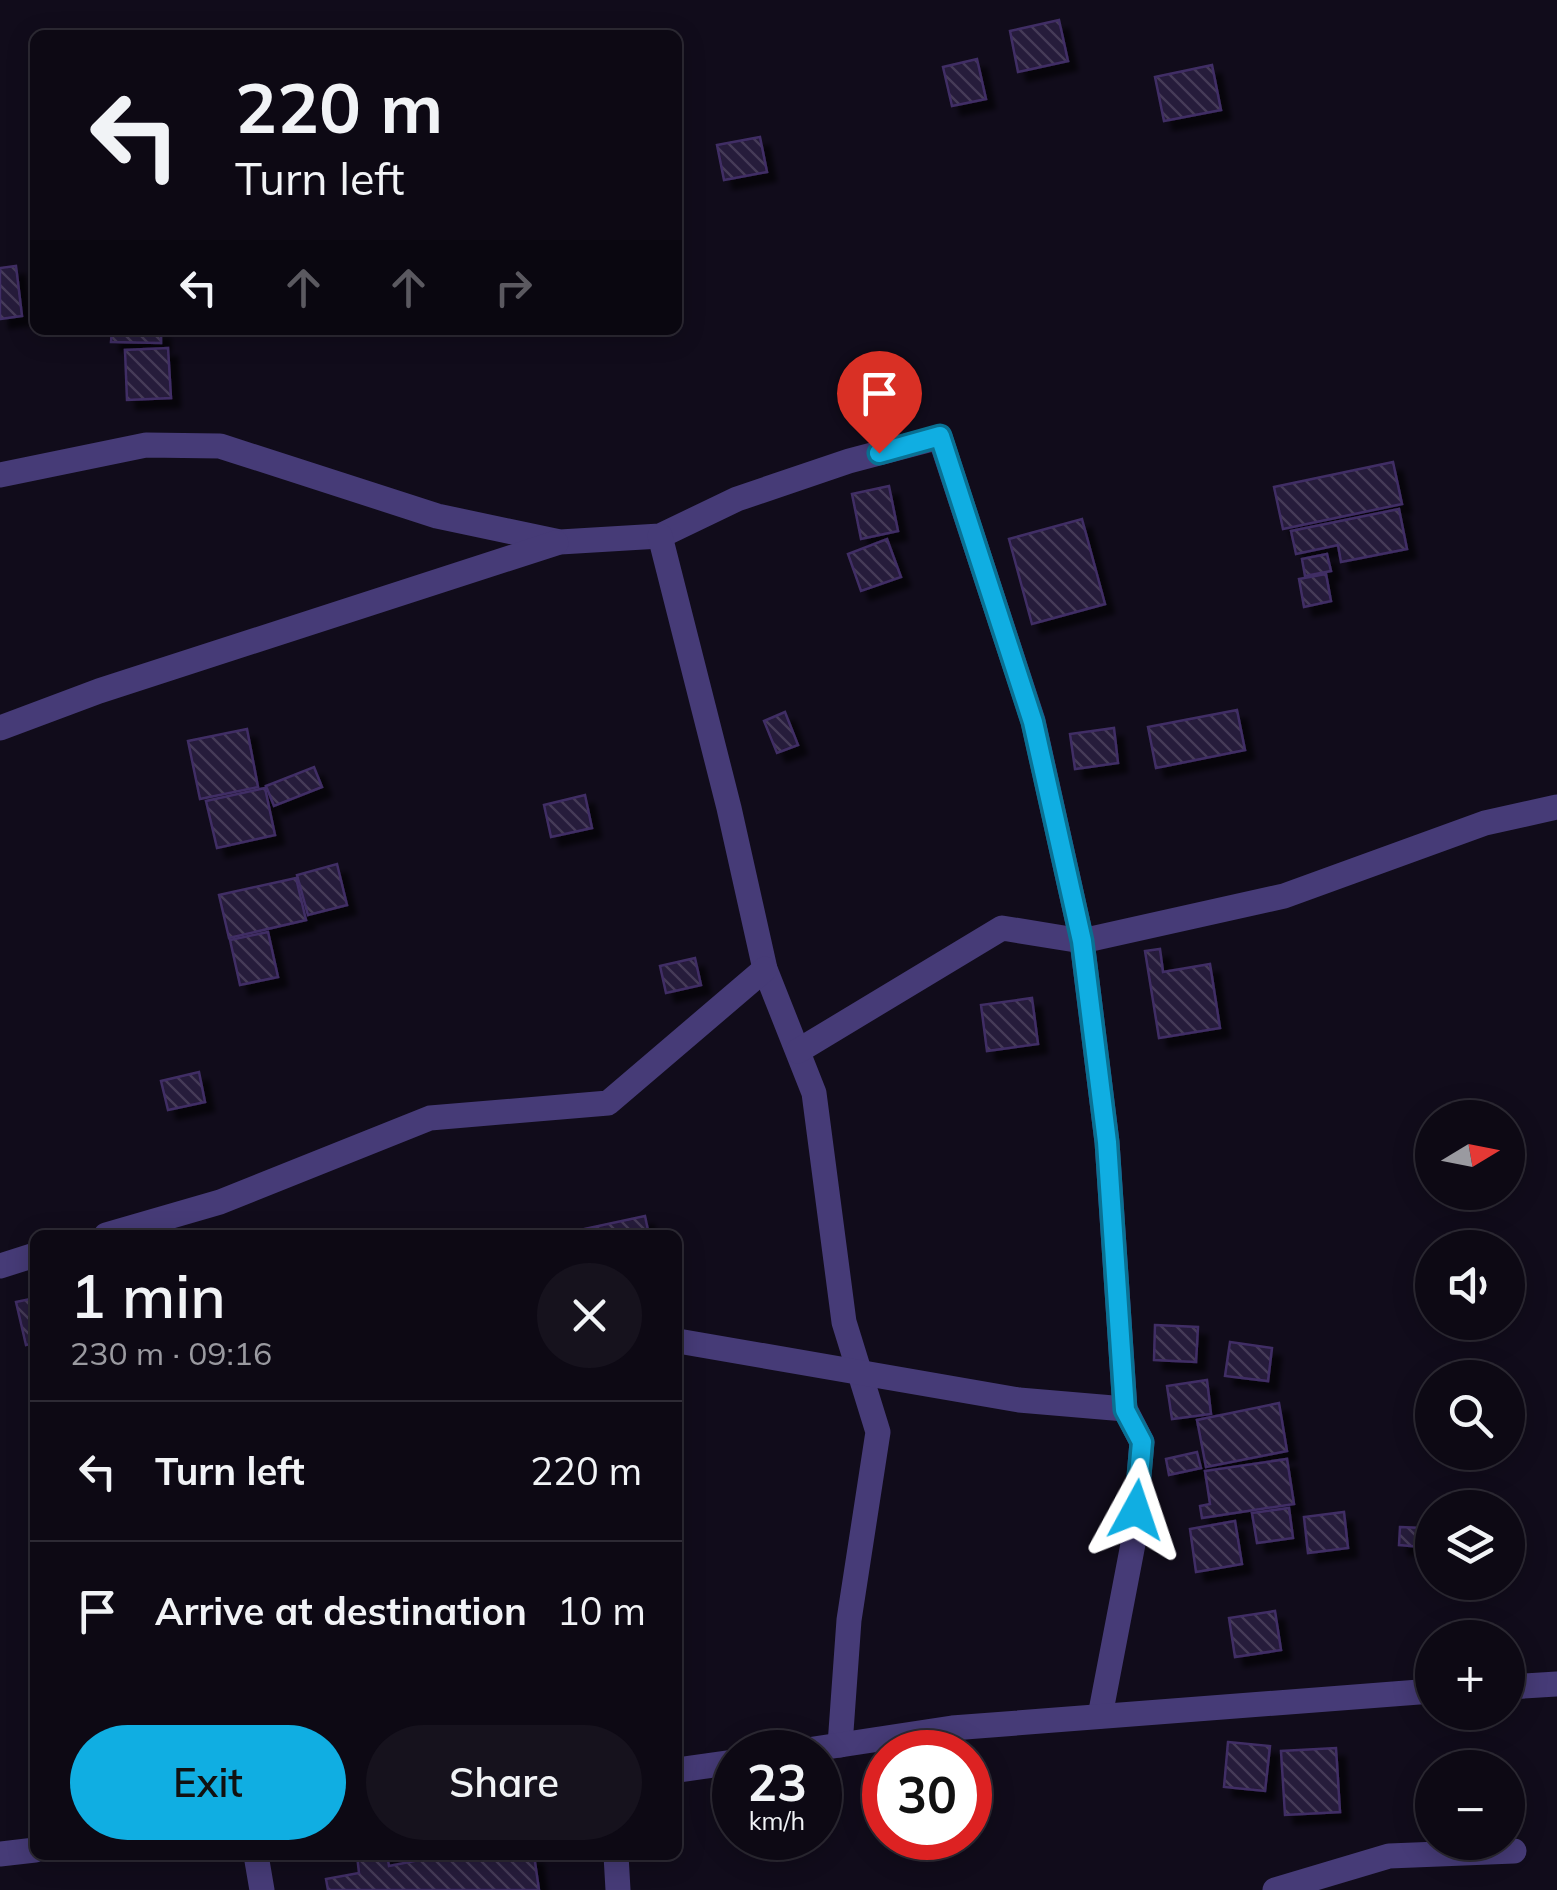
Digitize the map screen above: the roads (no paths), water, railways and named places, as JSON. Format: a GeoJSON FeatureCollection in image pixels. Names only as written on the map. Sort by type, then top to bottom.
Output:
{"type":"FeatureCollection","features":[{"type":"Feature","properties":{"kind":"street"},"geometry":{"type":"LineString","coordinates":[[0,728],[99,691],[560,542],[660,536],[737,499],[940,436],[1033,722],[1082,941],[1107,1142],[1125,1410],[1142,1442],[1133,1544],[1100,1716]]}},
{"type":"Feature","properties":{"kind":"street"},"geometry":{"type":"LineString","coordinates":[[0,475],[146,445],[220,446],[437,516],[560,542]]}},
{"type":"Feature","properties":{"kind":"street"},"geometry":{"type":"LineString","coordinates":[[660,536],[765,969],[814,1092],[844,1322],[878,1432],[849,1620],[841,1730]]}},
{"type":"Feature","properties":{"kind":"street"},"geometry":{"type":"LineString","coordinates":[[798,1051],[1002,928],[1082,941],[1284,896],[1485,823],[1557,807]]}},
{"type":"Feature","properties":{"kind":"street"},"geometry":{"type":"LineString","coordinates":[[123,1230],[220,1202],[430,1118],[608,1103],[765,969]]}},
{"type":"Feature","properties":{"kind":"street"},"geometry":{"type":"LineString","coordinates":[[0,1266],[30,1257]]}},
{"type":"Feature","properties":{"kind":"street"},"geometry":{"type":"LineString","coordinates":[[682,1343],[1019,1400],[1125,1410]]}},
{"type":"Feature","properties":{"kind":"street"},"geometry":{"type":"LineString","coordinates":[[1525,1686],[1557,1684]]}},
{"type":"Feature","properties":{"kind":"street"},"geometry":{"type":"LineString","coordinates":[[842,1745],[952,1728],[1415,1692]]}},
{"type":"Feature","properties":{"kind":"street"},"geometry":{"type":"LineString","coordinates":[[682,1769],[712,1765]]}},
{"type":"Feature","properties":{"kind":"street"},"geometry":{"type":"LineString","coordinates":[[0,1854],[30,1851]]}},
{"type":"Feature","properties":{"kind":"street"},"geometry":{"type":"LineString","coordinates":[[1275,1890],[1388,1856],[1415,1855]]}},
{"type":"Feature","properties":{"kind":"street"},"geometry":{"type":"LineString","coordinates":[[257,1860],[262,1890]]}},
{"type":"Feature","properties":{"kind":"street"},"geometry":{"type":"LineString","coordinates":[[616,1860],[618,1890]]}}]}
